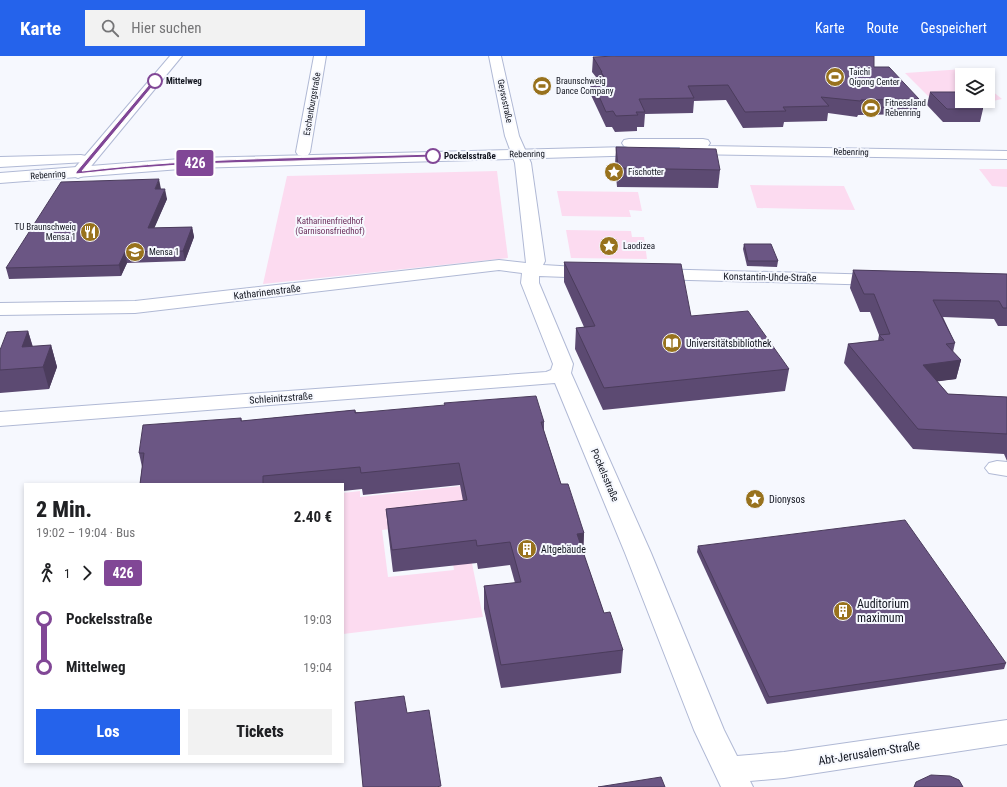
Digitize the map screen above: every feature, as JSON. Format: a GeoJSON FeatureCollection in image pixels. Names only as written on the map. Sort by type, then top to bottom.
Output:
{"type":"FeatureCollection","features":[{"type":"Feature","properties":{"kind":"street"},"geometry":{"type":"LineString","coordinates":[[78,173],[176,56]]}},
{"type":"Feature","properties":{"kind":"street","name":"Eschenburgstraße"},"geometry":{"type":"LineString","coordinates":[[303,152],[320,56]]}},
{"type":"Feature","properties":{"kind":"street","name":"Geysostraße"},"geometry":{"type":"LineString","coordinates":[[495,56],[512,136],[518,150]]}},
{"type":"Feature","properties":{"kind":"street","name":"Rebenring"},"geometry":{"type":"LineString","coordinates":[[0,178],[43,176],[125,167],[193,163],[676,143],[1007,148]]}},
{"type":"Feature","properties":{"kind":"street","name":"Rebenring"},"geometry":{"type":"LineString","coordinates":[[0,162],[303,152],[518,150],[733,150],[1007,155]]}},
{"type":"Feature","properties":{"kind":"street","name":"Pockelsstraße"},"geometry":{"type":"LineString","coordinates":[[518,150],[523,163],[536,261],[530,276],[530,283],[563,364],[561,373],[638,553],[709,730],[733,779]]}},
{"type":"Feature","properties":{"kind":"street","name":"Katharinenstraße"},"geometry":{"type":"LineString","coordinates":[[0,309],[135,307],[498,265],[533,268]]}},
{"type":"Feature","properties":{"kind":"street"},"geometry":{"type":"LineString","coordinates":[[533,268],[560,272],[614,274]]}},
{"type":"Feature","properties":{"kind":"street","name":"Konstantin-Uhde-Straße"},"geometry":{"type":"LineString","coordinates":[[637,274],[902,280]]}},
{"type":"Feature","properties":{"kind":"street","name":"Schleinitzstraße"},"geometry":{"type":"LineString","coordinates":[[0,419],[453,386],[550,378],[561,373]]}},
{"type":"Feature","properties":{"kind":"street","name":"Abt-Jerusalem-Straße"},"geometry":{"type":"LineString","coordinates":[[733,779],[784,765],[1007,732]]}},
{"type":"Feature","properties":{"kind":"green space"},"geometry":{"type":"Polygon","coordinates":[[[955,70],[955,105],[934,102],[905,73],[955,70]]]}},
{"type":"Feature","properties":{"kind":"green space"},"geometry":{"type":"Polygon","coordinates":[[[995,93],[1002,99],[995,101],[995,93]]]}},
{"type":"Feature","properties":{"kind":"green space"},"geometry":{"type":"Polygon","coordinates":[[[979,169],[1007,169],[1007,187],[992,186],[979,169]]]}},
{"type":"Feature","properties":{"kind":"green space","name":"Katharinenfriedhof (Garnisonsfriedhof)"},"geometry":{"type":"Polygon","coordinates":[[[497,171],[508,258],[263,284],[287,176],[497,171]]]}},
{"type":"Feature","properties":{"kind":"green space"},"geometry":{"type":"Polygon","coordinates":[[[750,185],[844,186],[855,210],[757,208],[750,185]]]}},
{"type":"Feature","properties":{"kind":"green space"},"geometry":{"type":"Polygon","coordinates":[[[557,191],[638,192],[642,211],[629,210],[631,217],[562,216],[557,191]]]}},
{"type":"Feature","properties":{"kind":"green space"},"geometry":{"type":"Polygon","coordinates":[[[566,230],[631,231],[632,237],[644,237],[647,259],[571,258],[566,230]]]}},
{"type":"Feature","properties":{"kind":"green space"},"geometry":{"type":"Polygon","coordinates":[[[470,485],[476,511],[446,522],[382,530],[388,577],[454,570],[451,551],[469,549],[483,617],[344,634],[344,493],[360,491],[360,497],[470,485]]]}},
{"type":"Feature","properties":{"kind":"building"},"geometry":{"type":"Polygon","coordinates":[[[874,56],[874,67],[889,67],[919,99],[860,101],[821,97],[829,106],[783,107],[786,111],[745,112],[728,85],[688,86],[694,98],[639,99],[645,112],[636,112],[638,115],[616,116],[613,111],[606,112],[591,78],[604,77],[593,57],[874,56]]]}},
{"type":"Feature","properties":{"kind":"building"},"geometry":{"type":"Polygon","coordinates":[[[930,92],[955,92],[955,108],[983,109],[947,109],[930,92]]]}},
{"type":"Feature","properties":{"kind":"building"},"geometry":{"type":"Polygon","coordinates":[[[616,147],[716,149],[720,170],[618,168],[616,147]]]}},
{"type":"Feature","properties":{"kind":"building","name":"TU Braunschweig Mensa 1"},"geometry":{"type":"Polygon","coordinates":[[[159,179],[155,189],[165,189],[148,228],[192,227],[183,251],[125,252],[119,265],[6,268],[61,182],[159,179]]]}},
{"type":"Feature","properties":{"kind":"building"},"geometry":{"type":"Polygon","coordinates":[[[744,244],[771,244],[778,261],[748,261],[744,244]]]}},
{"type":"Feature","properties":{"kind":"building","name":"Universitätsbibliothek"},"geometry":{"type":"Polygon","coordinates":[[[564,262],[681,264],[691,316],[748,311],[789,369],[604,388],[576,328],[595,326],[564,262]]]}},
{"type":"Feature","properties":{"kind":"building"},"geometry":{"type":"Polygon","coordinates":[[[853,270],[1007,274],[1007,308],[1003,308],[999,301],[933,300],[955,343],[946,344],[961,360],[923,365],[948,394],[1007,397],[1007,434],[918,429],[848,344],[884,340],[879,335],[890,334],[874,294],[864,294],[853,270]]]}},
{"type":"Feature","properties":{"kind":"building"},"geometry":{"type":"Polygon","coordinates":[[[28,331],[22,347],[51,345],[43,367],[0,370],[0,350],[7,332],[28,331]]]}},
{"type":"Feature","properties":{"kind":"building"},"geometry":{"type":"Polygon","coordinates":[[[536,396],[544,422],[541,422],[561,484],[568,484],[584,533],[577,534],[604,613],[610,612],[623,650],[501,665],[484,586],[521,582],[510,542],[477,546],[476,540],[392,550],[386,509],[467,500],[459,463],[361,473],[360,467],[263,476],[263,483],[140,483],[144,453],[139,453],[143,425],[241,418],[241,421],[355,410],[355,413],[445,405],[444,403],[536,396]]]}},
{"type":"Feature","properties":{"kind":"building","name":"Auditorium maximum"},"geometry":{"type":"Polygon","coordinates":[[[905,520],[1006,663],[769,697],[698,546],[905,520]]]}},
{"type":"Feature","properties":{"kind":"building"},"geometry":{"type":"Polygon","coordinates":[[[404,696],[407,713],[429,710],[441,786],[363,787],[355,702],[404,696]]]}},
{"type":"Feature","properties":{"kind":"building"},"geometry":{"type":"Polygon","coordinates":[[[931,775],[950,776],[959,780],[963,787],[914,787],[916,782],[931,775]]]}},
{"type":"Feature","properties":{"kind":"building"},"geometry":{"type":"Polygon","coordinates":[[[661,777],[665,787],[598,787],[661,777]]]}},
{"type":"Feature","properties":{"kind":"bus line","name":"426"},"geometry":{"type":"LineString","coordinates":[[155,81],[78,173],[125,167],[193,163],[433,156]]}},
{"type":"Feature","properties":{"kind":"place","name":"Taichi Qigong Center"},"geometry":{"type":"Point","coordinates":[835,77]}},
{"type":"Feature","properties":{"kind":"place","name":"Mittelweg"},"geometry":{"type":"Point","coordinates":[155,81]}},
{"type":"Feature","properties":{"kind":"place","name":"Braunschweig Dance Company"},"geometry":{"type":"Point","coordinates":[542,86]}},
{"type":"Feature","properties":{"kind":"place","name":"Fitnessland Rebenring"},"geometry":{"type":"Point","coordinates":[871,108]}},
{"type":"Feature","properties":{"kind":"place","name":"Pockelsstraße"},"geometry":{"type":"Point","coordinates":[433,156]}},
{"type":"Feature","properties":{"kind":"place","name":"Fischotter"},"geometry":{"type":"Point","coordinates":[614,172]}},
{"type":"Feature","properties":{"kind":"place","name":"TU Braunschweig Mensa 1"},"geometry":{"type":"Point","coordinates":[90,232]}},
{"type":"Feature","properties":{"kind":"place","name":"Laodizea"},"geometry":{"type":"Point","coordinates":[609,246]}},
{"type":"Feature","properties":{"kind":"place","name":"Mensa 1"},"geometry":{"type":"Point","coordinates":[135,252]}},
{"type":"Feature","properties":{"kind":"place","name":"Universitätsbibliothek"},"geometry":{"type":"Point","coordinates":[672,343]}},
{"type":"Feature","properties":{"kind":"place","name":"Dionysos"},"geometry":{"type":"Point","coordinates":[755,499]}},
{"type":"Feature","properties":{"kind":"place","name":"Altgebäude"},"geometry":{"type":"Point","coordinates":[527,549]}},
{"type":"Feature","properties":{"kind":"place","name":"Auditorium maximum"},"geometry":{"type":"Point","coordinates":[843,611]}}]}
